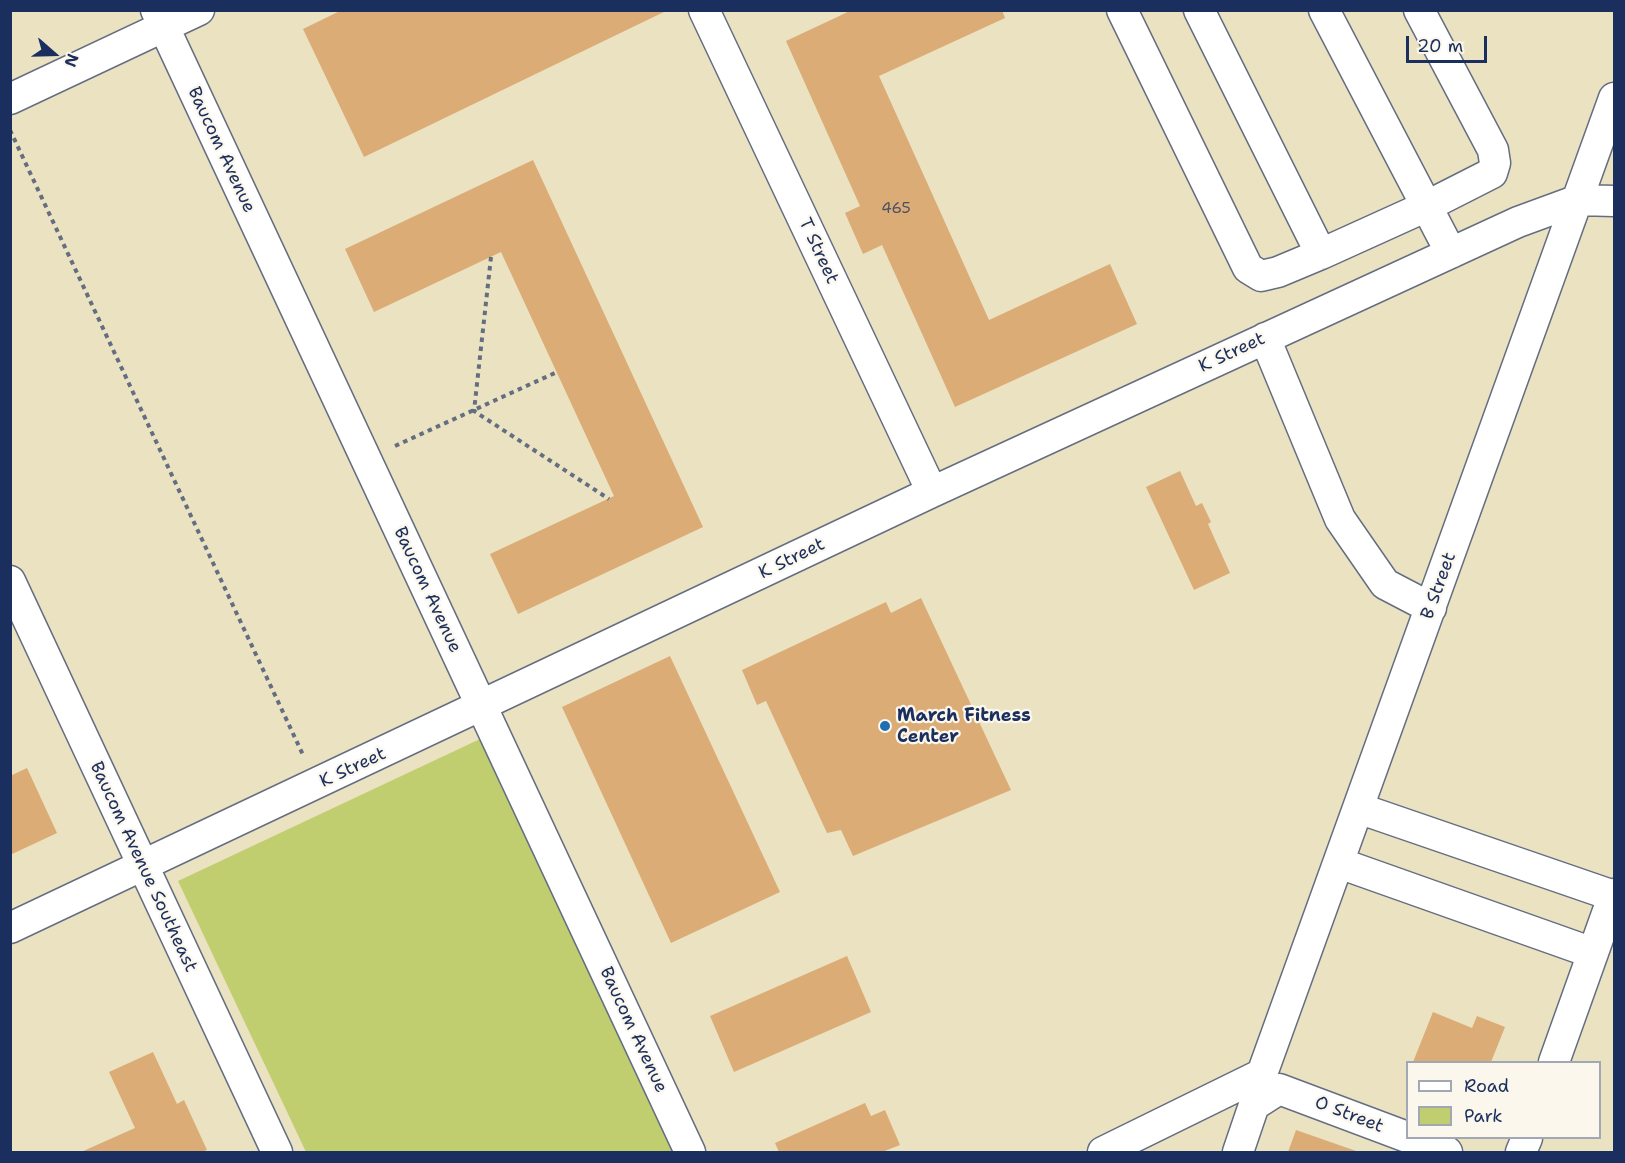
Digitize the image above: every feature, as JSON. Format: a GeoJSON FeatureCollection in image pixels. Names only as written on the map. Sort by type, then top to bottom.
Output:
{"type":"FeatureCollection","features":[{"type":"Feature","properties":{"kind":"street"},"geometry":{"type":"LineString","coordinates":[[10,99],[160,19],[200,10]]}},
{"type":"Feature","properties":{"kind":"street","name":"T Street"},"geometry":{"type":"LineString","coordinates":[[704,10],[932,492]]}},
{"type":"Feature","properties":{"kind":"street"},"geometry":{"type":"LineString","coordinates":[[1122,10],[1248,268],[1261,276],[1278,272],[1321,254],[1427,206],[1492,173],[1496,163],[1493,150],[1419,10]]}},
{"type":"Feature","properties":{"kind":"street"},"geometry":{"type":"LineString","coordinates":[[1198,10],[1321,254]]}},
{"type":"Feature","properties":{"kind":"street"},"geometry":{"type":"LineString","coordinates":[[1324,10],[1451,253]]}},
{"type":"Feature","properties":{"kind":"street","name":"Baucom Avenue"},"geometry":{"type":"LineString","coordinates":[[160,19],[690,1152]]}},
{"type":"Feature","properties":{"kind":"street","name":"B Street"},"geometry":{"type":"LineString","coordinates":[[1103,1152],[1262,1074],[1614,98]]}},
{"type":"Feature","properties":{"kind":"street"},"geometry":{"type":"LineString","coordinates":[[1578,200],[1614,201]]}},
{"type":"Feature","properties":{"kind":"street","name":"K Street"},"geometry":{"type":"LineString","coordinates":[[10,928],[932,492],[1518,222],[1578,200]]}},
{"type":"Feature","properties":{"kind":"street"},"geometry":{"type":"LineString","coordinates":[[1265,338],[1340,519],[1385,584],[1431,608]]}},
{"type":"Feature","properties":{"kind":"street","name":"Baucom Avenue Southeast"},"geometry":{"type":"LineString","coordinates":[[10,581],[277,1152]]}},
{"type":"Feature","properties":{"kind":"street"},"geometry":{"type":"LineString","coordinates":[[1358,808],[1614,895],[1554,1061]]}},
{"type":"Feature","properties":{"kind":"street"},"geometry":{"type":"LineString","coordinates":[[1339,863],[1593,953]]}},
{"type":"Feature","properties":{"kind":"street","name":"O Street"},"geometry":{"type":"LineString","coordinates":[[1238,1152],[1254,1105],[1279,1089],[1406,1137]]}},
{"type":"Feature","properties":{"kind":"street","name":"O Street"},"geometry":{"type":"LineString","coordinates":[[1412,1139],[1447,1152]]}},
{"type":"Feature","properties":{"kind":"path"},"geometry":{"type":"LineString","coordinates":[[10,130],[304,758]]}},
{"type":"Feature","properties":{"kind":"path"},"geometry":{"type":"LineString","coordinates":[[474,411],[491,257]]}},
{"type":"Feature","properties":{"kind":"path"},"geometry":{"type":"LineString","coordinates":[[395,446],[557,372]]}},
{"type":"Feature","properties":{"kind":"path"},"geometry":{"type":"LineString","coordinates":[[474,411],[609,498]]}},
{"type":"Feature","properties":{"kind":"green space"},"geometry":{"type":"Polygon","coordinates":[[[480,739],[675,1152],[306,1152],[178,881],[480,739]]]}},
{"type":"Feature","properties":{"kind":"building"},"geometry":{"type":"Polygon","coordinates":[[[342,10],[668,10],[364,157],[303,29],[342,10]]]}},
{"type":"Feature","properties":{"kind":"building"},"geometry":{"type":"Polygon","coordinates":[[[852,10],[1002,10],[1005,18],[879,76],[989,320],[1110,264],[1137,324],[955,407],[882,245],[863,254],[845,213],[860,206],[786,41],[852,10]]]}},
{"type":"Feature","properties":{"kind":"building"},"geometry":{"type":"Polygon","coordinates":[[[533,160],[703,527],[518,614],[490,554],[614,496],[501,252],[374,312],[345,249],[533,160]]]}},
{"type":"Feature","properties":{"kind":"building"},"geometry":{"type":"Polygon","coordinates":[[[1180,471],[1196,506],[1202,503],[1211,522],[1208,524],[1230,573],[1194,590],[1146,487],[1180,471]]]}},
{"type":"Feature","properties":{"kind":"building"},"geometry":{"type":"Polygon","coordinates":[[[921,598],[1011,790],[853,856],[841,830],[827,833],[766,701],[757,705],[742,670],[886,602],[891,613],[921,598]]]}},
{"type":"Feature","properties":{"kind":"building"},"geometry":{"type":"Polygon","coordinates":[[[670,656],[780,892],[671,943],[562,707],[670,656]]]}},
{"type":"Feature","properties":{"kind":"building"},"geometry":{"type":"Polygon","coordinates":[[[27,768],[57,833],[10,855],[10,776],[27,768]]]}},
{"type":"Feature","properties":{"kind":"building"},"geometry":{"type":"Polygon","coordinates":[[[847,956],[871,1012],[734,1072],[710,1016],[847,956]]]}},
{"type":"Feature","properties":{"kind":"building"},"geometry":{"type":"Polygon","coordinates":[[[1433,1012],[1472,1028],[1477,1016],[1505,1027],[1491,1061],[1413,1061],[1433,1012]]]}},
{"type":"Feature","properties":{"kind":"building"},"geometry":{"type":"Polygon","coordinates":[[[153,1052],[177,1104],[184,1100],[207,1150],[201,1152],[81,1152],[135,1128],[109,1072],[153,1052]]]}},
{"type":"Feature","properties":{"kind":"building"},"geometry":{"type":"Polygon","coordinates":[[[865,1103],[871,1116],[885,1110],[900,1145],[882,1152],[779,1152],[775,1143],[865,1103]]]}},
{"type":"Feature","properties":{"kind":"building"},"geometry":{"type":"Polygon","coordinates":[[[1296,1130],[1359,1152],[1288,1152],[1296,1130]]]}},
{"type":"Feature","properties":{"kind":"place","name":"March Fitness Center"},"geometry":{"type":"Point","coordinates":[885,726]}}]}
